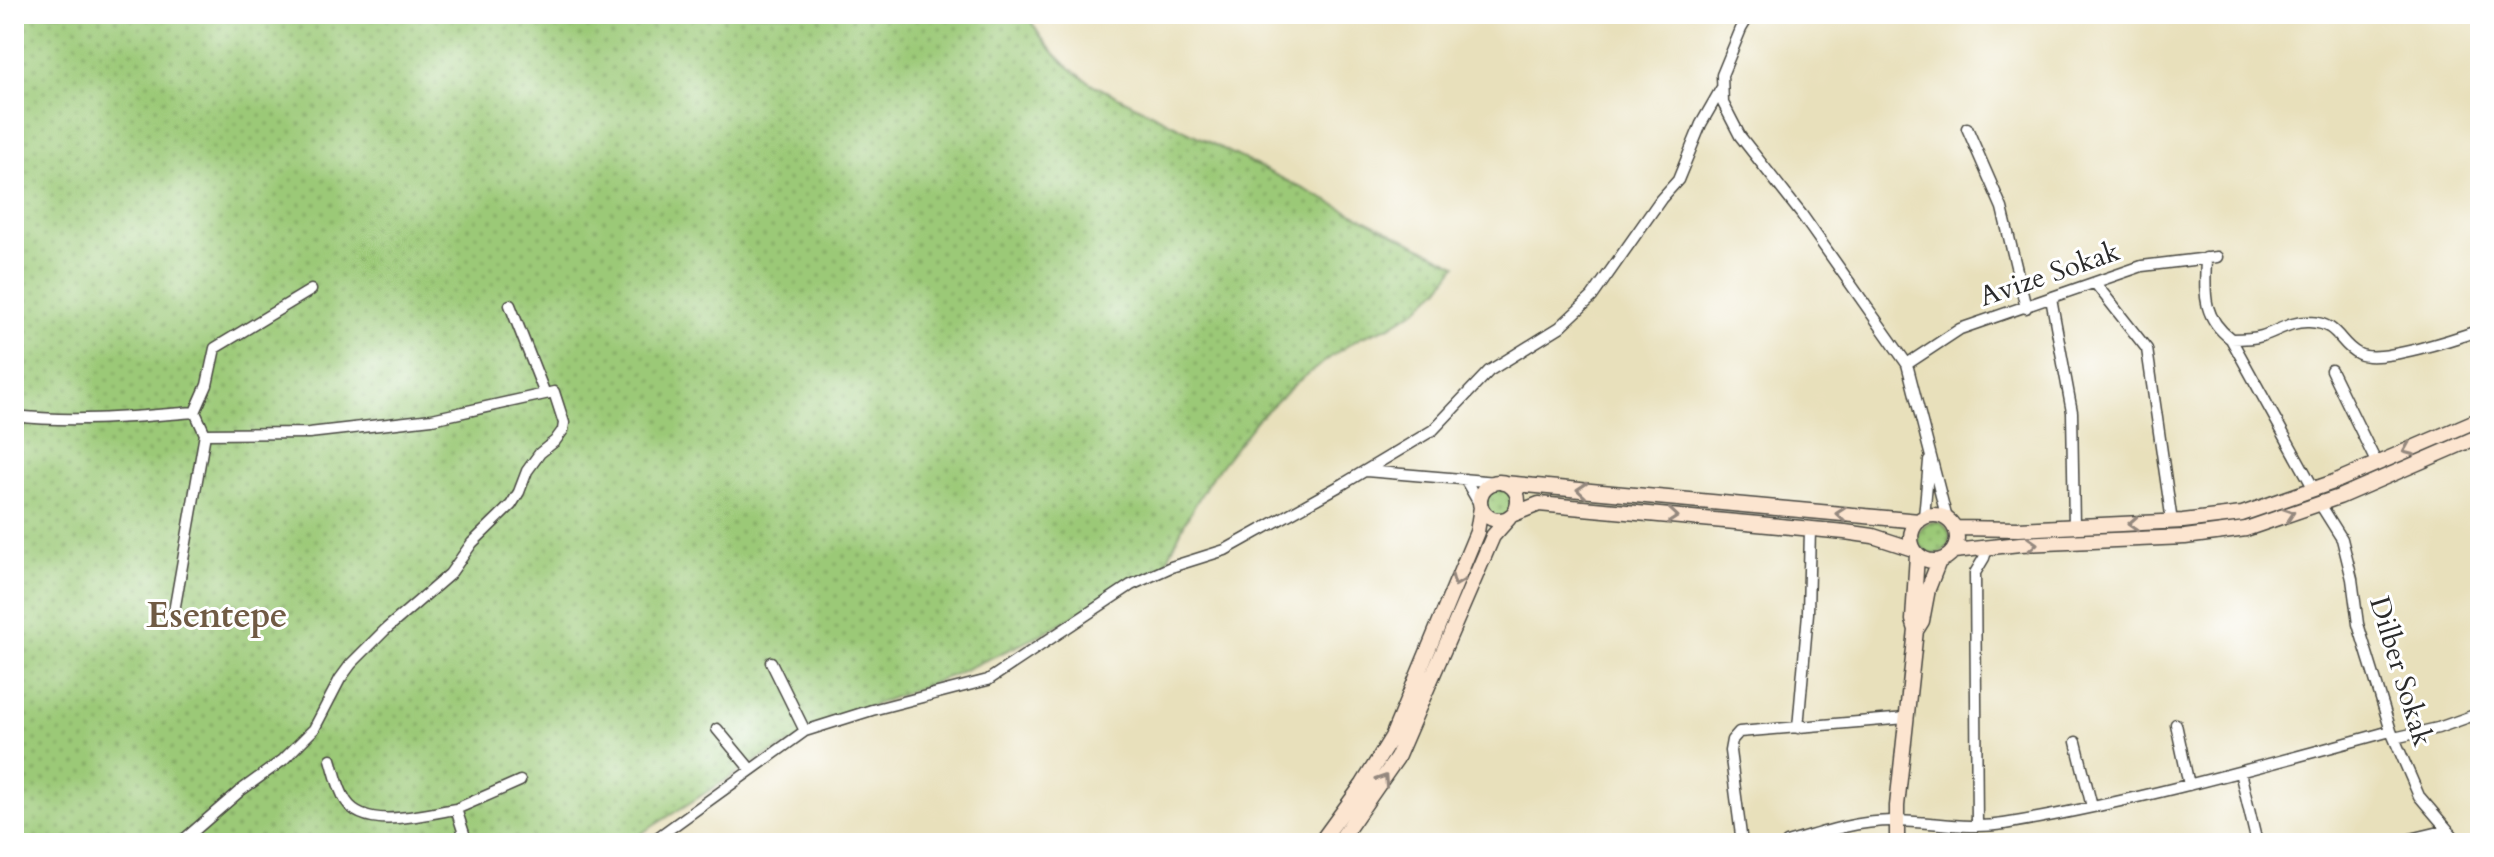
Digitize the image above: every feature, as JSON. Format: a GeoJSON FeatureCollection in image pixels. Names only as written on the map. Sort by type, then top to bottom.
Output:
{"type":"FeatureCollection","features":[{"type":"Feature","properties":{"kind":"street"},"geometry":{"type":"LineString","coordinates":[[1750,14],[1722,75],[1723,103],[1740,136],[1802,215],[1907,364],[1958,540],[1954,551]]}},
{"type":"Feature","properties":{"kind":"street"},"geometry":{"type":"LineString","coordinates":[[650,843],[805,731],[988,680],[1131,585],[1171,567],[1225,550],[1433,430],[1489,371],[1560,327],[1592,297],[1661,199],[1678,180],[1701,124],[1721,89]]}},
{"type":"Feature","properties":{"kind":"street"},"geometry":{"type":"LineString","coordinates":[[1967,128],[2002,208],[2026,308]]}},
{"type":"Feature","properties":{"kind":"street","name":"Avize Sokak"},"geometry":{"type":"LineString","coordinates":[[1907,364],[1960,329],[2142,266],[2212,257],[2207,305],[2211,318],[2231,339]]}},
{"type":"Feature","properties":{"kind":"street"},"geometry":{"type":"LineString","coordinates":[[2095,283],[2147,349],[2172,522]]}},
{"type":"Feature","properties":{"kind":"street"},"geometry":{"type":"LineString","coordinates":[[172,623],[205,434],[195,412],[207,385],[215,348],[311,290]]}},
{"type":"Feature","properties":{"kind":"street"},"geometry":{"type":"LineString","coordinates":[[2051,298],[2072,412],[2074,526]]}},
{"type":"Feature","properties":{"kind":"street"},"geometry":{"type":"LineString","coordinates":[[510,305],[545,394]]}},
{"type":"Feature","properties":{"kind":"street"},"geometry":{"type":"LineString","coordinates":[[2314,489],[2231,339],[2262,336],[2293,323],[2311,322],[2329,326],[2356,353],[2372,358],[2402,353],[2480,330]]}},
{"type":"Feature","properties":{"kind":"street"},"geometry":{"type":"LineString","coordinates":[[2331,370],[2377,464]]}},
{"type":"Feature","properties":{"kind":"street"},"geometry":{"type":"LineString","coordinates":[[180,843],[240,791],[283,760],[314,729],[351,664],[450,574],[472,543],[511,505],[527,471],[540,453],[555,441],[564,423],[554,392],[432,419],[309,433],[205,434]]}},
{"type":"Feature","properties":{"kind":"street"},"geometry":{"type":"LineString","coordinates":[[14,416],[51,421],[195,412]]}},
{"type":"Feature","properties":{"kind":"street"},"geometry":{"type":"LineString","coordinates":[[1366,471],[1921,519],[1936,515],[1951,523],[2019,529],[2172,522],[2242,514],[2377,464],[2480,419]]}},
{"type":"Feature","properties":{"kind":"street"},"geometry":{"type":"LineString","coordinates":[[1465,479],[1481,507],[1492,519],[1503,520],[1530,505],[1539,504],[1810,529],[1861,534],[1915,551],[1927,561],[1939,561],[1954,551],[2200,535],[2246,529],[2320,504],[2480,436]]}},
{"type":"Feature","properties":{"kind":"street"},"geometry":{"type":"LineString","coordinates":[[1897,843],[1916,630],[1913,620],[1915,551],[1911,537],[1921,519],[1930,451]]}},
{"type":"Feature","properties":{"kind":"street"},"geometry":{"type":"LineString","coordinates":[[1320,843],[1392,737],[1477,532],[1483,491],[1491,484],[1509,485],[1518,502],[1512,516],[1493,536],[1397,758],[1338,843]]}},
{"type":"Feature","properties":{"kind":"street","name":"Dilber Sokak"},"geometry":{"type":"LineString","coordinates":[[2320,504],[2342,539],[2352,579],[2358,624],[2392,735],[2419,796],[2459,843]]}},
{"type":"Feature","properties":{"kind":"street"},"geometry":{"type":"LineString","coordinates":[[1798,728],[1808,613],[1810,529]]}},
{"type":"Feature","properties":{"kind":"street"},"geometry":{"type":"LineString","coordinates":[[1977,826],[1975,573],[1987,548]]}},
{"type":"Feature","properties":{"kind":"street"},"geometry":{"type":"LineString","coordinates":[[1916,630],[1922,621],[1928,589],[1939,561]]}},
{"type":"Feature","properties":{"kind":"street"},"geometry":{"type":"LineString","coordinates":[[771,662],[805,731]]}},
{"type":"Feature","properties":{"kind":"street"},"geometry":{"type":"LineString","coordinates":[[1787,843],[1845,825],[1897,821],[2001,825],[2189,785],[2392,735],[2438,728],[2480,713]]}},
{"type":"Feature","properties":{"kind":"street"},"geometry":{"type":"LineString","coordinates":[[1742,843],[1730,751],[1732,740],[1739,732],[1906,718]]}},
{"type":"Feature","properties":{"kind":"street"},"geometry":{"type":"LineString","coordinates":[[2176,724],[2189,785]]}},
{"type":"Feature","properties":{"kind":"street"},"geometry":{"type":"LineString","coordinates":[[717,729],[751,770]]}},
{"type":"Feature","properties":{"kind":"street"},"geometry":{"type":"LineString","coordinates":[[2076,742],[2092,807]]}},
{"type":"Feature","properties":{"kind":"street"},"geometry":{"type":"LineString","coordinates":[[331,759],[345,801],[367,815],[391,819],[456,809],[520,781]]}},
{"type":"Feature","properties":{"kind":"street"},"geometry":{"type":"LineString","coordinates":[[2240,772],[2257,843]]}},
{"type":"Feature","properties":{"kind":"street"},"geometry":{"type":"LineString","coordinates":[[456,809],[467,843]]}},
{"type":"Feature","properties":{"kind":"street"},"geometry":{"type":"LineString","coordinates":[[2394,843],[2448,830]]}},
{"type":"Feature","properties":{"kind":"green space"},"geometry":{"type":"Polygon","coordinates":[[[14,14],[1027,14],[1055,54],[1094,85],[1457,265],[1439,289],[1416,310],[1339,351],[1296,383],[1257,420],[1209,481],[1165,565],[1032,639],[953,675],[850,714],[761,758],[626,843],[14,843],[14,14]]]}},
{"type":"Feature","properties":{"kind":"green space"},"geometry":{"type":"Polygon","coordinates":[[[1499,487],[1510,491],[1514,502],[1510,513],[1499,517],[1488,513],[1484,502],[1488,491],[1499,487]]]}},
{"type":"Feature","properties":{"kind":"green space"},"geometry":{"type":"Polygon","coordinates":[[[1934,522],[1945,527],[1950,538],[1945,549],[1934,554],[1923,549],[1918,538],[1923,527],[1934,522]]]}},
{"type":"Feature","properties":{"kind":"district","name":"Esentepe"},"geometry":{"type":"Point","coordinates":[217,614]}}]}
